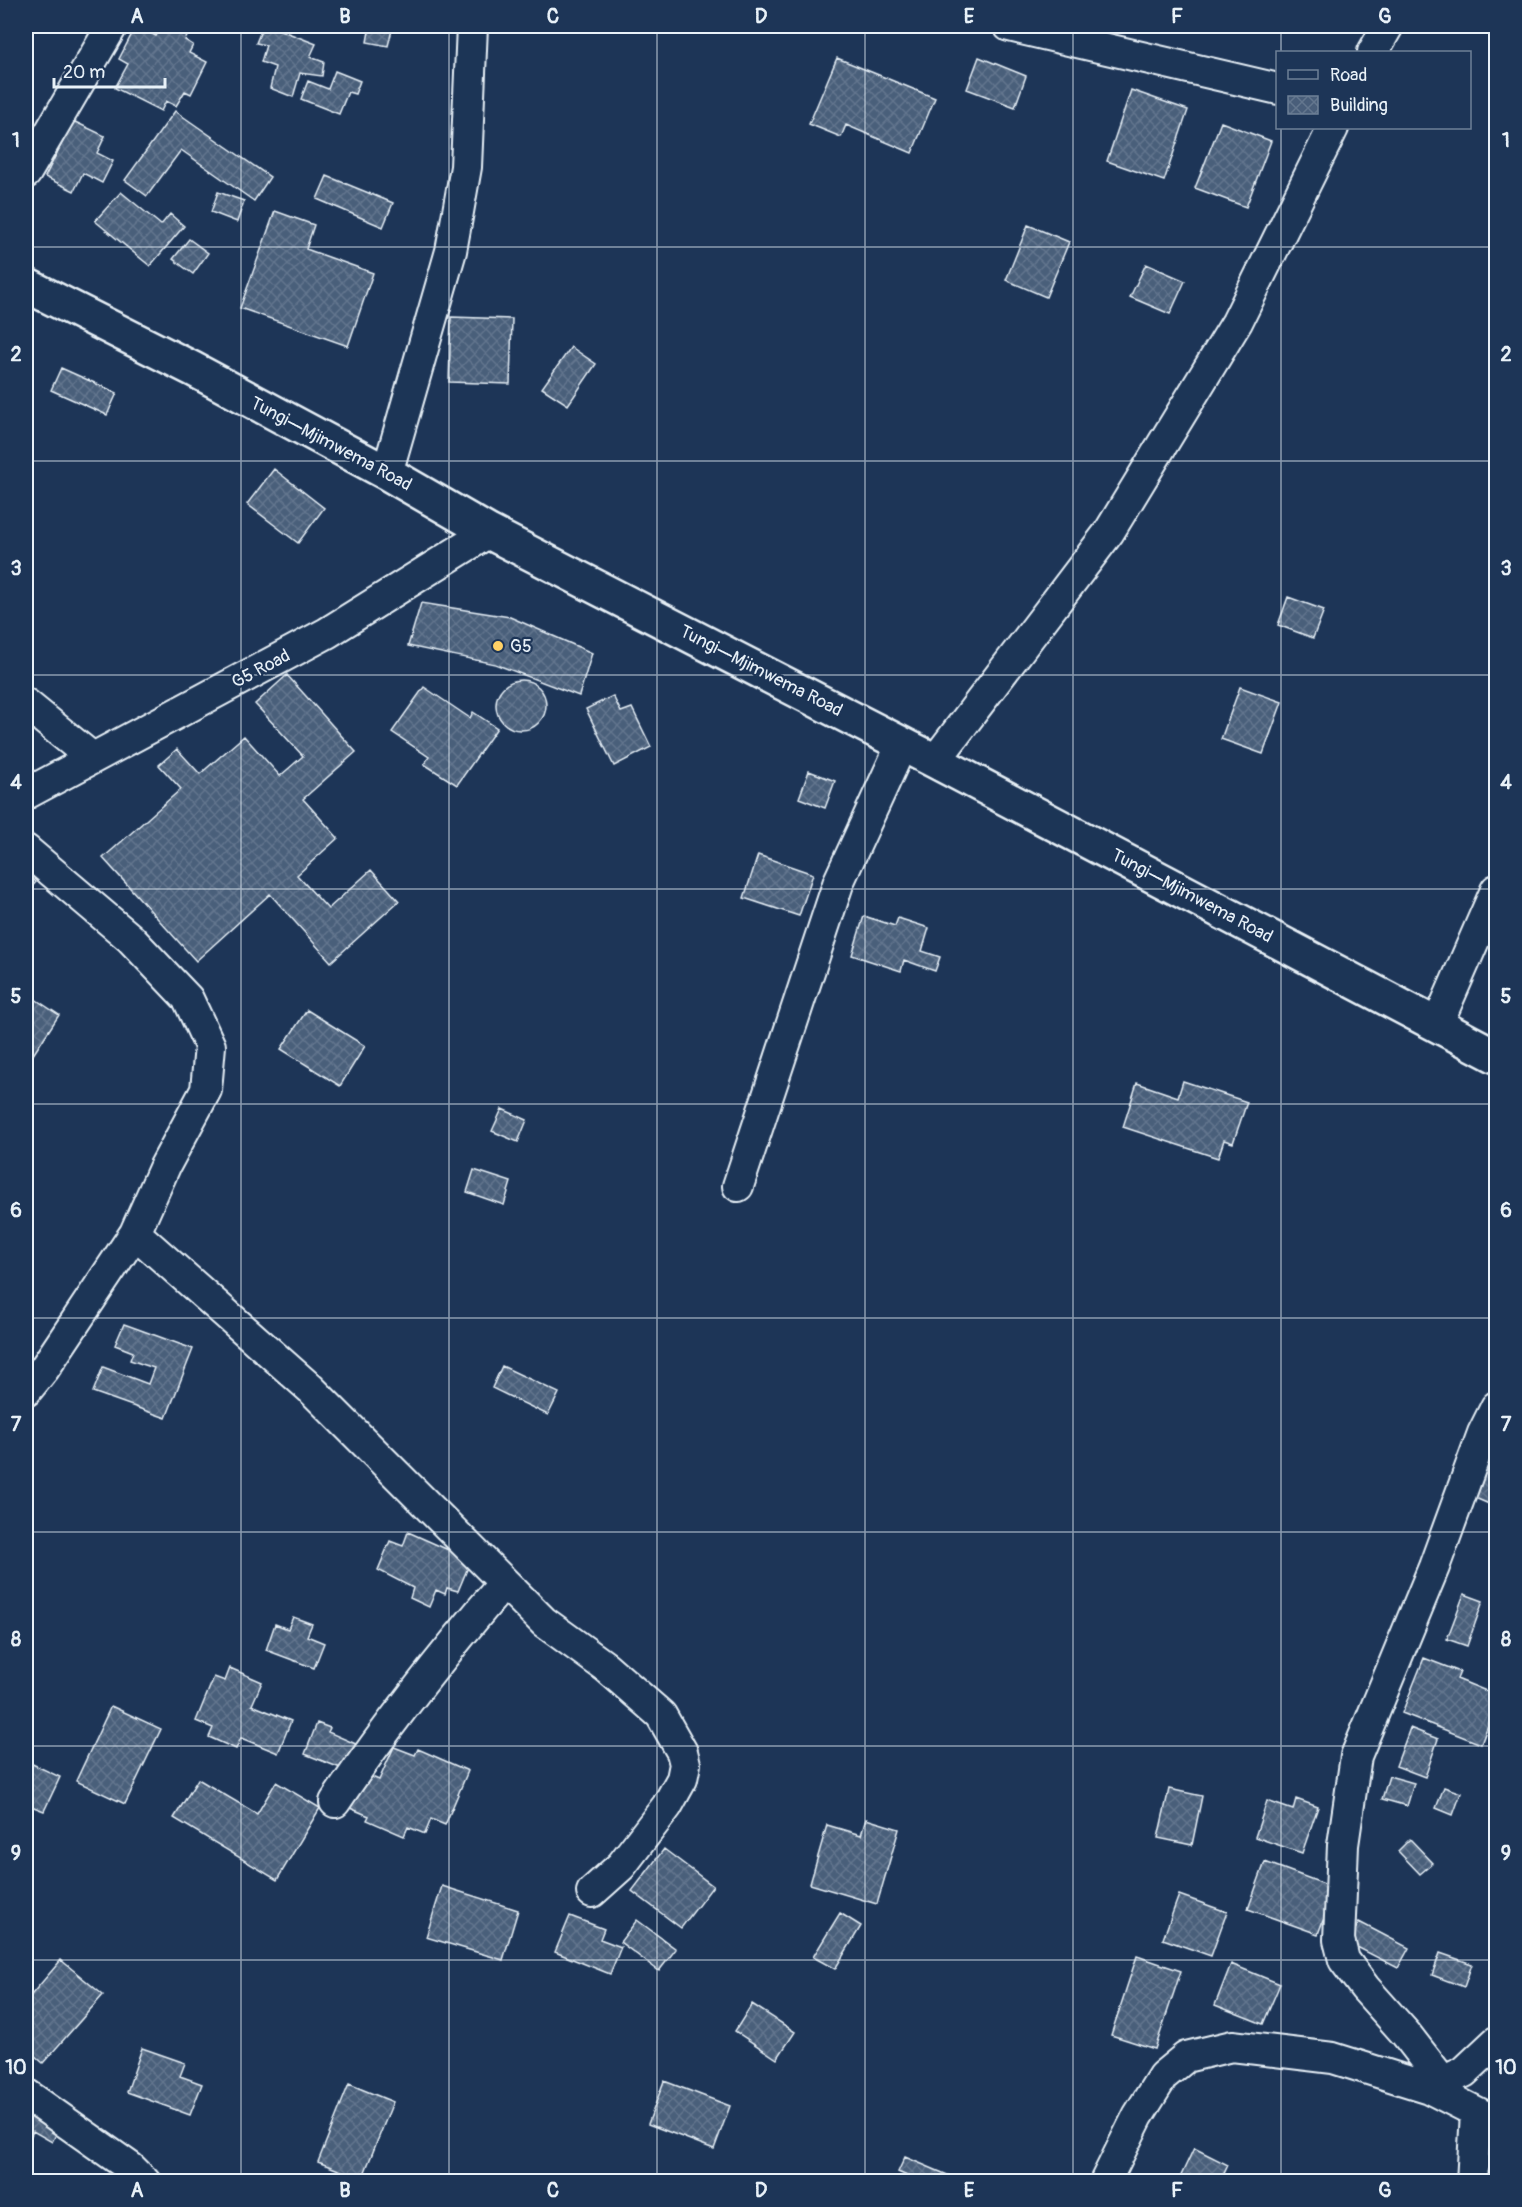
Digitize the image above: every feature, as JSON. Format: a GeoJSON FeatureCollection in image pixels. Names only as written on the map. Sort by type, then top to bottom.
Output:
{"type":"FeatureCollection","features":[{"type":"Feature","properties":{"kind":"street"},"geometry":{"type":"LineString","coordinates":[[26,173],[112,26]]}},
{"type":"Feature","properties":{"kind":"street"},"geometry":{"type":"LineString","coordinates":[[387,473],[451,251],[466,167],[472,26]]}},
{"type":"Feature","properties":{"kind":"street"},"geometry":{"type":"LineString","coordinates":[[1009,26],[1276,89]]}},
{"type":"Feature","properties":{"kind":"street"},"geometry":{"type":"LineString","coordinates":[[1374,51],[1389,26]]}},
{"type":"Feature","properties":{"kind":"street"},"geometry":{"type":"LineString","coordinates":[[935,760],[1108,532],[1237,322],[1333,129]]}},
{"type":"Feature","properties":{"kind":"street","name":"Tungi—Mjimwema Road"},"geometry":{"type":"LineString","coordinates":[[26,285],[193,369],[387,473],[489,532],[935,760],[1497,1056]]}},
{"type":"Feature","properties":{"kind":"street","name":"G5 Road"},"geometry":{"type":"LineString","coordinates":[[26,794],[91,757],[181,712],[327,633],[489,532]]}},
{"type":"Feature","properties":{"kind":"street"},"geometry":{"type":"LineString","coordinates":[[26,704],[91,757]]}},
{"type":"Feature","properties":{"kind":"street"},"geometry":{"type":"LineString","coordinates":[[738,1186],[839,881],[902,744]]}},
{"type":"Feature","properties":{"kind":"street"},"geometry":{"type":"LineString","coordinates":[[26,850],[130,938],[188,999],[210,1046],[206,1090],[165,1166],[135,1233],[57,1350],[26,1391]]}},
{"type":"Feature","properties":{"kind":"street"},"geometry":{"type":"LineString","coordinates":[[1437,1025],[1497,890]]}},
{"type":"Feature","properties":{"kind":"street"},"geometry":{"type":"LineString","coordinates":[[135,1233],[311,1389],[544,1622],[606,1667],[661,1715],[682,1752],[685,1764],[682,1779],[668,1806],[621,1866],[592,1892]]}},
{"type":"Feature","properties":{"kind":"street"},"geometry":{"type":"LineString","coordinates":[[1436,2086],[1406,2034],[1365,1988],[1344,1959],[1339,1940],[1343,1845],[1356,1756],[1434,1567],[1483,1433],[1497,1407]]}},
{"type":"Feature","properties":{"kind":"street"},"geometry":{"type":"LineString","coordinates":[[335,1802],[379,1737],[445,1652],[504,1582]]}},
{"type":"Feature","properties":{"kind":"street"},"geometry":{"type":"LineString","coordinates":[[1436,2086],[1464,2072],[1497,2042]]}},
{"type":"Feature","properties":{"kind":"street"},"geometry":{"type":"LineString","coordinates":[[1105,2181],[1138,2116],[1162,2076],[1186,2058],[1232,2046],[1333,2058],[1436,2086],[1486,2117],[1472,2181]]}},
{"type":"Feature","properties":{"kind":"street"},"geometry":{"type":"LineString","coordinates":[[26,2094],[131,2168],[145,2181]]}},
{"type":"Feature","properties":{"kind":"building"},"geometry":{"type":"Polygon","coordinates":[[[136,26],[156,36],[161,26],[173,26],[189,33],[185,40],[193,45],[189,53],[207,62],[191,94],[185,91],[176,106],[166,101],[161,111],[115,88],[128,64],[119,59],[136,26]]]}},
{"type":"Feature","properties":{"kind":"building"},"geometry":{"type":"Polygon","coordinates":[[[263,26],[270,26],[316,44],[310,57],[324,62],[322,76],[300,73],[293,97],[270,88],[275,67],[261,62],[266,45],[256,43],[263,26]]]}},
{"type":"Feature","properties":{"kind":"building"},"geometry":{"type":"Polygon","coordinates":[[[370,26],[393,26],[388,46],[367,42],[370,26]]]}},
{"type":"Feature","properties":{"kind":"building"},"geometry":{"type":"Polygon","coordinates":[[[979,57],[1026,76],[1015,107],[967,89],[979,57]]]}},
{"type":"Feature","properties":{"kind":"building"},"geometry":{"type":"Polygon","coordinates":[[[837,58],[935,98],[912,153],[846,125],[841,137],[809,124],[837,58]]]}},
{"type":"Feature","properties":{"kind":"building"},"geometry":{"type":"Polygon","coordinates":[[[335,71],[360,81],[355,94],[348,92],[339,114],[301,99],[308,81],[328,89],[335,71]]]}},
{"type":"Feature","properties":{"kind":"building"},"geometry":{"type":"Polygon","coordinates":[[[1131,90],[1188,110],[1164,181],[1107,161],[1131,90]]]}},
{"type":"Feature","properties":{"kind":"building"},"geometry":{"type":"Polygon","coordinates":[[[175,111],[270,177],[254,201],[181,150],[147,196],[125,180],[175,111]]]}},
{"type":"Feature","properties":{"kind":"building"},"geometry":{"type":"Polygon","coordinates":[[[73,121],[105,136],[97,153],[113,161],[102,183],[83,173],[74,191],[45,177],[73,121]]]}},
{"type":"Feature","properties":{"kind":"building"},"geometry":{"type":"Polygon","coordinates":[[[1221,122],[1271,141],[1246,207],[1195,188],[1221,122]]]}},
{"type":"Feature","properties":{"kind":"building"},"geometry":{"type":"Polygon","coordinates":[[[327,176],[393,203],[383,227],[317,199],[327,176]]]}},
{"type":"Feature","properties":{"kind":"building"},"geometry":{"type":"Polygon","coordinates":[[[121,192],[161,225],[170,214],[184,226],[150,266],[95,221],[121,192]]]}},
{"type":"Feature","properties":{"kind":"building"},"geometry":{"type":"Polygon","coordinates":[[[218,192],[244,201],[237,222],[211,212],[218,192]]]}},
{"type":"Feature","properties":{"kind":"building"},"geometry":{"type":"Polygon","coordinates":[[[275,211],[314,225],[306,249],[373,273],[348,346],[240,308],[275,211]]]}},
{"type":"Feature","properties":{"kind":"building"},"geometry":{"type":"Polygon","coordinates":[[[1028,225],[1069,242],[1046,297],[1006,280],[1028,225]]]}},
{"type":"Feature","properties":{"kind":"building"},"geometry":{"type":"Polygon","coordinates":[[[189,239],[208,253],[193,274],[173,259],[189,239]]]}},
{"type":"Feature","properties":{"kind":"building"},"geometry":{"type":"Polygon","coordinates":[[[1146,264],[1185,281],[1170,314],[1130,297],[1146,264]]]}},
{"type":"Feature","properties":{"kind":"building"},"geometry":{"type":"Polygon","coordinates":[[[451,317],[512,319],[510,384],[449,382],[451,317]]]}},
{"type":"Feature","properties":{"kind":"building"},"geometry":{"type":"Polygon","coordinates":[[[571,347],[596,364],[568,405],[542,388],[571,347]]]}},
{"type":"Feature","properties":{"kind":"building"},"geometry":{"type":"Polygon","coordinates":[[[61,368],[117,393],[107,415],[51,390],[61,368]]]}},
{"type":"Feature","properties":{"kind":"building"},"geometry":{"type":"Polygon","coordinates":[[[274,469],[324,508],[298,543],[247,504],[274,469]]]}},
{"type":"Feature","properties":{"kind":"building"},"geometry":{"type":"Polygon","coordinates":[[[1288,597],[1324,610],[1313,638],[1278,625],[1288,597]]]}},
{"type":"Feature","properties":{"kind":"building"},"geometry":{"type":"Polygon","coordinates":[[[421,603],[510,617],[592,653],[579,696],[495,664],[408,646],[421,603]]]}},
{"type":"Feature","properties":{"kind":"building"},"geometry":{"type":"Polygon","coordinates":[[[287,675],[356,752],[303,799],[338,838],[297,875],[328,909],[371,870],[399,901],[331,962],[270,894],[196,961],[103,858],[181,789],[159,765],[177,749],[200,774],[244,736],[280,776],[303,756],[255,704],[287,675]]]}},
{"type":"Feature","properties":{"kind":"building"},"geometry":{"type":"Polygon","coordinates":[[[521,680],[535,684],[542,691],[546,705],[542,719],[535,726],[521,730],[507,726],[500,719],[496,705],[500,691],[507,684],[521,680]]]}},
{"type":"Feature","properties":{"kind":"building"},"geometry":{"type":"Polygon","coordinates":[[[424,687],[470,718],[473,712],[497,728],[457,785],[424,764],[429,757],[392,732],[424,687]]]}},
{"type":"Feature","properties":{"kind":"building"},"geometry":{"type":"Polygon","coordinates":[[[1240,687],[1282,702],[1263,754],[1221,739],[1240,687]]]}},
{"type":"Feature","properties":{"kind":"building"},"geometry":{"type":"Polygon","coordinates":[[[613,696],[621,712],[632,708],[651,747],[614,766],[586,709],[613,696]]]}},
{"type":"Feature","properties":{"kind":"building"},"geometry":{"type":"Polygon","coordinates":[[[809,771],[835,781],[825,808],[799,798],[809,771]]]}},
{"type":"Feature","properties":{"kind":"building"},"geometry":{"type":"Polygon","coordinates":[[[758,855],[813,874],[799,916],[744,898],[758,855]]]}},
{"type":"Feature","properties":{"kind":"building"},"geometry":{"type":"Polygon","coordinates":[[[26,873],[36,882],[26,893],[26,873]]]}},
{"type":"Feature","properties":{"kind":"building"},"geometry":{"type":"Polygon","coordinates":[[[864,916],[895,926],[898,918],[929,928],[922,951],[940,957],[935,971],[904,960],[901,971],[852,955],[864,916]]]}},
{"type":"Feature","properties":{"kind":"building"},"geometry":{"type":"Polygon","coordinates":[[[26,993],[59,1015],[27,1064],[26,1063],[26,993]]]}},
{"type":"Feature","properties":{"kind":"building"},"geometry":{"type":"Polygon","coordinates":[[[307,1010],[365,1046],[340,1086],[281,1049],[307,1010]]]}},
{"type":"Feature","properties":{"kind":"building"},"geometry":{"type":"Polygon","coordinates":[[[1183,1081],[1247,1102],[1233,1143],[1224,1140],[1218,1158],[1123,1127],[1137,1083],[1178,1097],[1183,1081]]]}},
{"type":"Feature","properties":{"kind":"building"},"geometry":{"type":"Polygon","coordinates":[[[502,1109],[527,1120],[518,1142],[492,1131],[502,1109]]]}},
{"type":"Feature","properties":{"kind":"building"},"geometry":{"type":"Polygon","coordinates":[[[474,1170],[511,1182],[504,1205],[467,1192],[474,1170]]]}},
{"type":"Feature","properties":{"kind":"building"},"geometry":{"type":"Polygon","coordinates":[[[124,1324],[193,1349],[166,1418],[93,1392],[103,1367],[148,1384],[154,1368],[130,1360],[133,1352],[115,1345],[124,1324]]]}},
{"type":"Feature","properties":{"kind":"building"},"geometry":{"type":"Polygon","coordinates":[[[502,1366],[559,1393],[548,1415],[492,1388],[502,1366]]]}},
{"type":"Feature","properties":{"kind":"building"},"geometry":{"type":"Polygon","coordinates":[[[1487,1463],[1496,1467],[1496,1507],[1473,1497],[1487,1463]]]}},
{"type":"Feature","properties":{"kind":"building"},"geometry":{"type":"Polygon","coordinates":[[[408,1532],[471,1560],[458,1591],[447,1588],[445,1594],[436,1590],[429,1607],[410,1598],[413,1588],[378,1570],[390,1541],[403,1546],[408,1532]]]}},
{"type":"Feature","properties":{"kind":"building"},"geometry":{"type":"Polygon","coordinates":[[[1464,1594],[1483,1601],[1467,1646],[1447,1639],[1464,1594]]]}},
{"type":"Feature","properties":{"kind":"building"},"geometry":{"type":"Polygon","coordinates":[[[293,1617],[312,1624],[307,1636],[324,1643],[314,1668],[266,1650],[275,1624],[288,1629],[293,1617]]]}},
{"type":"Feature","properties":{"kind":"building"},"geometry":{"type":"Polygon","coordinates":[[[1424,1658],[1460,1672],[1457,1679],[1496,1695],[1496,1704],[1481,1744],[1402,1713],[1424,1658]]]}},
{"type":"Feature","properties":{"kind":"building"},"geometry":{"type":"Polygon","coordinates":[[[230,1668],[262,1682],[252,1705],[291,1721],[278,1753],[241,1738],[236,1749],[209,1737],[213,1728],[196,1721],[214,1677],[225,1681],[230,1668]]]}},
{"type":"Feature","properties":{"kind":"building"},"geometry":{"type":"Polygon","coordinates":[[[111,1706],[161,1729],[125,1804],[76,1781],[111,1706]]]}},
{"type":"Feature","properties":{"kind":"building"},"geometry":{"type":"Polygon","coordinates":[[[317,1723],[330,1728],[328,1732],[358,1745],[348,1771],[305,1754],[317,1723]]]}},
{"type":"Feature","properties":{"kind":"building"},"geometry":{"type":"Polygon","coordinates":[[[1410,1728],[1438,1739],[1425,1777],[1396,1766],[1410,1728]]]}},
{"type":"Feature","properties":{"kind":"building"},"geometry":{"type":"Polygon","coordinates":[[[394,1747],[415,1755],[418,1749],[468,1771],[445,1825],[431,1819],[425,1834],[408,1827],[404,1836],[367,1820],[369,1816],[350,1808],[365,1774],[379,1780],[394,1747]]]}},
{"type":"Feature","properties":{"kind":"building"},"geometry":{"type":"Polygon","coordinates":[[[26,1761],[60,1777],[44,1811],[26,1804],[26,1761]]]}},
{"type":"Feature","properties":{"kind":"building"},"geometry":{"type":"Polygon","coordinates":[[[1389,1776],[1414,1783],[1407,1806],[1382,1799],[1389,1776]]]}},
{"type":"Feature","properties":{"kind":"building"},"geometry":{"type":"Polygon","coordinates":[[[198,1779],[257,1814],[276,1782],[320,1808],[277,1880],[174,1818],[198,1779]]]}},
{"type":"Feature","properties":{"kind":"building"},"geometry":{"type":"Polygon","coordinates":[[[1444,1787],[1461,1793],[1453,1815],[1436,1808],[1444,1787]]]}},
{"type":"Feature","properties":{"kind":"building"},"geometry":{"type":"Polygon","coordinates":[[[1169,1789],[1202,1796],[1192,1845],[1158,1838],[1169,1789]]]}},
{"type":"Feature","properties":{"kind":"building"},"geometry":{"type":"Polygon","coordinates":[[[1296,1799],[1318,1807],[1302,1853],[1255,1837],[1267,1801],[1293,1810],[1296,1799]]]}},
{"type":"Feature","properties":{"kind":"building"},"geometry":{"type":"Polygon","coordinates":[[[866,1819],[899,1829],[877,1904],[810,1884],[827,1825],[861,1835],[866,1819]]]}},
{"type":"Feature","properties":{"kind":"building"},"geometry":{"type":"Polygon","coordinates":[[[1410,1839],[1433,1863],[1420,1874],[1398,1851],[1410,1839]]]}},
{"type":"Feature","properties":{"kind":"building"},"geometry":{"type":"Polygon","coordinates":[[[664,1849],[713,1886],[681,1928],[632,1891],[664,1849]]]}},
{"type":"Feature","properties":{"kind":"building"},"geometry":{"type":"Polygon","coordinates":[[[1265,1862],[1335,1888],[1318,1934],[1248,1909],[1265,1862]]]}},
{"type":"Feature","properties":{"kind":"building"},"geometry":{"type":"Polygon","coordinates":[[[442,1886],[518,1910],[503,1960],[426,1937],[442,1886]]]}},
{"type":"Feature","properties":{"kind":"building"},"geometry":{"type":"Polygon","coordinates":[[[1179,1895],[1227,1912],[1211,1956],[1163,1939],[1179,1895]]]}},
{"type":"Feature","properties":{"kind":"building"},"geometry":{"type":"Polygon","coordinates":[[[840,1913],[861,1926],[835,1969],[813,1957],[840,1913]]]}},
{"type":"Feature","properties":{"kind":"building"},"geometry":{"type":"Polygon","coordinates":[[[570,1916],[604,1929],[600,1939],[621,1947],[610,1974],[555,1952],[570,1916]]]}},
{"type":"Feature","properties":{"kind":"building"},"geometry":{"type":"Polygon","coordinates":[[[637,1920],[676,1949],[659,1971],[620,1942],[637,1920]]]}},
{"type":"Feature","properties":{"kind":"building"},"geometry":{"type":"Polygon","coordinates":[[[1359,1922],[1409,1948],[1398,1968],[1349,1943],[1359,1922]]]}},
{"type":"Feature","properties":{"kind":"building"},"geometry":{"type":"Polygon","coordinates":[[[1440,1953],[1472,1964],[1464,1987],[1432,1975],[1440,1953]]]}},
{"type":"Feature","properties":{"kind":"building"},"geometry":{"type":"Polygon","coordinates":[[[1137,1956],[1181,1971],[1155,2049],[1111,2035],[1137,1956]]]}},
{"type":"Feature","properties":{"kind":"building"},"geometry":{"type":"Polygon","coordinates":[[[61,1960],[103,1995],[43,2063],[26,2048],[26,2001],[61,1960]]]}},
{"type":"Feature","properties":{"kind":"building"},"geometry":{"type":"Polygon","coordinates":[[[1231,1964],[1280,1984],[1263,2024],[1215,2005],[1231,1964]]]}},
{"type":"Feature","properties":{"kind":"building"},"geometry":{"type":"Polygon","coordinates":[[[752,2004],[795,2032],[777,2059],[735,2031],[752,2004]]]}},
{"type":"Feature","properties":{"kind":"building"},"geometry":{"type":"Polygon","coordinates":[[[142,2048],[185,2063],[180,2076],[202,2084],[190,2115],[127,2092],[142,2048]]]}},
{"type":"Feature","properties":{"kind":"building"},"geometry":{"type":"Polygon","coordinates":[[[664,2081],[730,2106],[714,2149],[648,2124],[664,2081]]]}},
{"type":"Feature","properties":{"kind":"building"},"geometry":{"type":"Polygon","coordinates":[[[349,2084],[393,2102],[362,2179],[318,2162],[349,2084]]]}},
{"type":"Feature","properties":{"kind":"building"},"geometry":{"type":"Polygon","coordinates":[[[26,2106],[61,2125],[52,2142],[33,2131],[26,2147],[26,2106]]]}},
{"type":"Feature","properties":{"kind":"building"},"geometry":{"type":"Polygon","coordinates":[[[1194,2148],[1228,2165],[1220,2182],[1178,2182],[1194,2148]]]}},
{"type":"Feature","properties":{"kind":"building"},"geometry":{"type":"Polygon","coordinates":[[[905,2157],[964,2182],[921,2182],[898,2172],[905,2157]]]}},
{"type":"Feature","properties":{"kind":"place","name":"G5"},"geometry":{"type":"Point","coordinates":[498,646]}}]}
